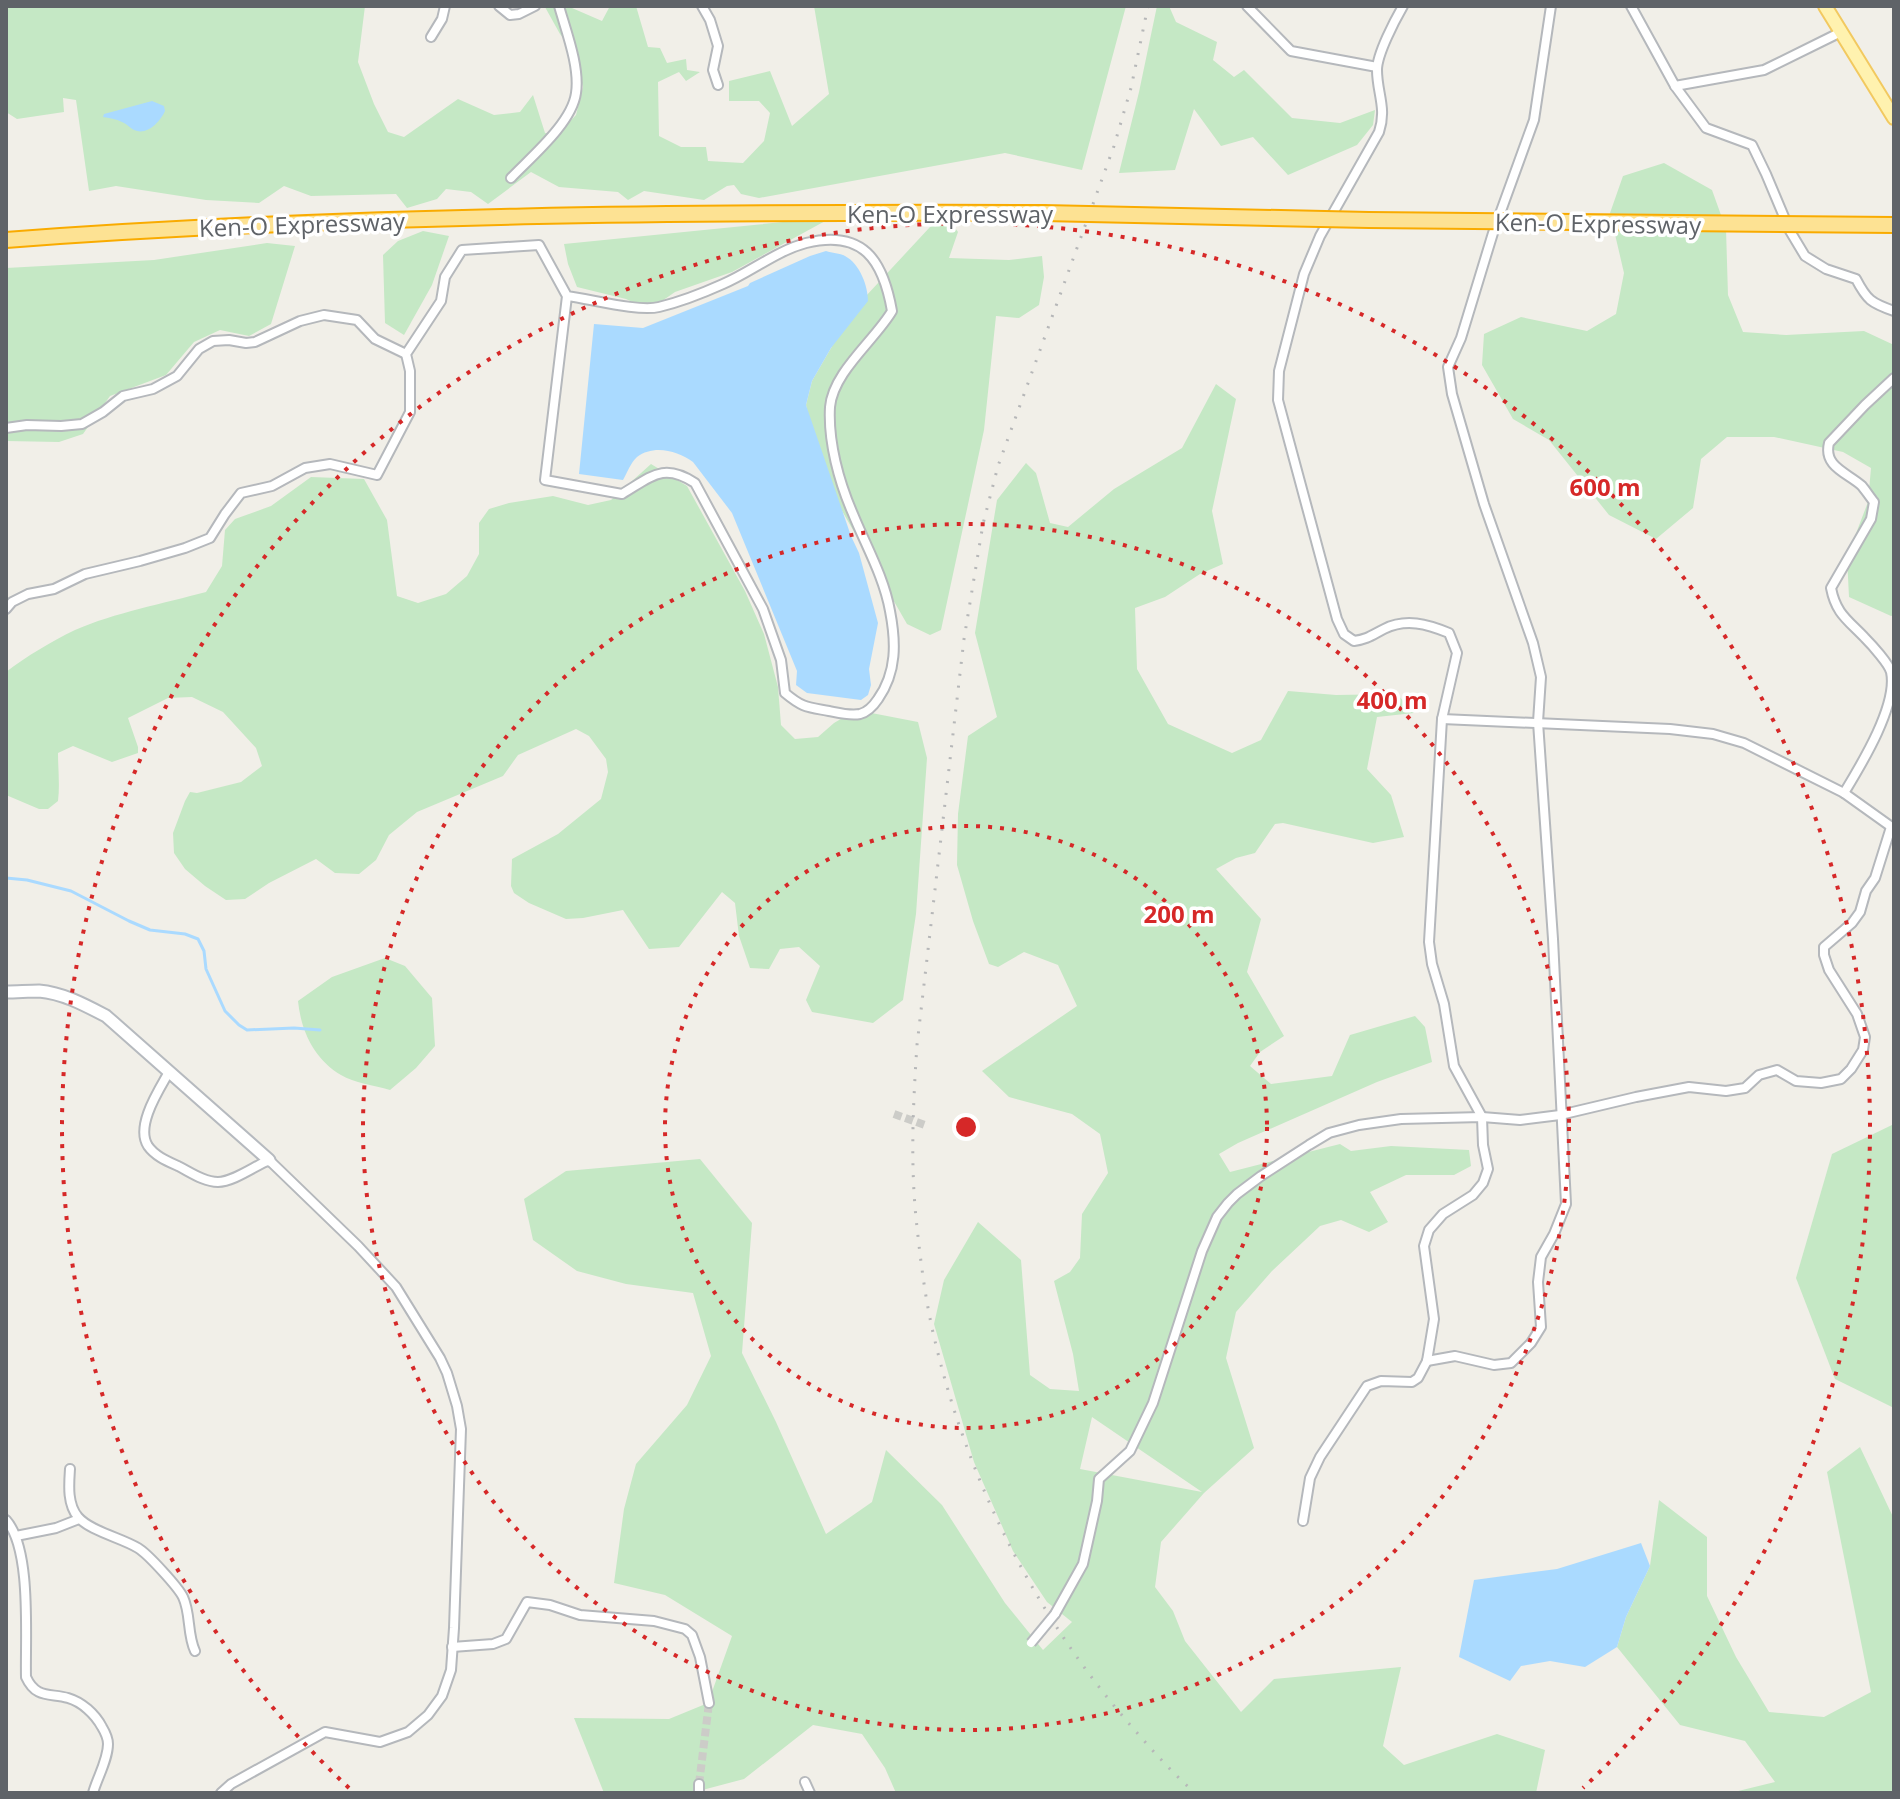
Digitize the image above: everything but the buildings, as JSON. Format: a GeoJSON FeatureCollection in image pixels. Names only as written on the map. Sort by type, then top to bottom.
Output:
{"type":"FeatureCollection","features":[{"type":"Feature","properties":{"kind":"highway","name":"Ken-O Expressway"},"geometry":{"type":"LineString","coordinates":[[6,240],[113,232],[606,214],[1043,213],[1369,220],[1894,225]]}},
{"type":"Feature","properties":{"kind":"main road"},"geometry":{"type":"LineString","coordinates":[[1825,6],[1894,118]]}},
{"type":"Feature","properties":{"kind":"street"},"geometry":{"type":"LineString","coordinates":[[431,37],[442,19],[445,6]]}},
{"type":"Feature","properties":{"kind":"street"},"geometry":{"type":"LineString","coordinates":[[499,6],[510,15],[535,6]]}},
{"type":"Feature","properties":{"kind":"street"},"geometry":{"type":"LineString","coordinates":[[511,178],[558,128],[571,109],[576,93],[571,47],[559,6]]}},
{"type":"Feature","properties":{"kind":"street"},"geometry":{"type":"LineString","coordinates":[[702,6],[718,46],[713,70],[718,85]]}},
{"type":"Feature","properties":{"kind":"street"},"geometry":{"type":"LineString","coordinates":[[1247,6],[1291,51],[1377,67]]}},
{"type":"Feature","properties":{"kind":"street"},"geometry":{"type":"LineString","coordinates":[[1303,1521],[1310,1478],[1320,1457],[1367,1386],[1381,1381],[1412,1382],[1418,1378],[1427,1361],[1434,1319],[1424,1246],[1429,1230],[1443,1214],[1473,1195],[1483,1183],[1488,1169],[1482,1117],[1454,1066],[1444,1004],[1429,942],[1442,719],[1457,653],[1449,633],[1427,624],[1406,622],[1386,627],[1369,639],[1354,641],[1344,634],[1337,619],[1278,400],[1279,371],[1304,274],[1320,236],[1383,120],[1377,67],[1403,6]]}},
{"type":"Feature","properties":{"kind":"street"},"geometry":{"type":"LineString","coordinates":[[1427,1361],[1455,1356],[1494,1365],[1511,1363],[1531,1343],[1541,1327],[1538,1282],[1541,1257],[1566,1204],[1538,722],[1541,677],[1533,643],[1484,504],[1452,394],[1448,367],[1461,338],[1497,222],[1534,120],[1551,6]]}},
{"type":"Feature","properties":{"kind":"street"},"geometry":{"type":"LineString","coordinates":[[1631,6],[1675,86],[1706,128],[1752,145],[1790,231],[1805,256],[1826,269],[1856,279],[1865,298],[1894,311]]}},
{"type":"Feature","properties":{"kind":"street"},"geometry":{"type":"LineString","coordinates":[[1675,86],[1764,70],[1841,32]]}},
{"type":"Feature","properties":{"kind":"street"},"geometry":{"type":"LineString","coordinates":[[6,609],[12,602],[28,594],[54,589],[85,574],[140,561],[210,538],[241,493],[272,486],[305,468],[330,464],[377,475],[410,412],[410,371],[406,354],[441,301],[445,277],[462,250],[539,245],[567,296],[545,480],[622,494],[658,473],[668,472],[695,483],[763,609],[781,660],[785,693],[800,705],[847,714],[861,714],[873,706],[892,672],[890,611],[883,585],[839,475],[832,442],[830,407],[842,375],[892,311],[885,280],[869,251],[841,241],[806,243],[724,284],[652,308],[567,296]]}},
{"type":"Feature","properties":{"kind":"street"},"geometry":{"type":"LineString","coordinates":[[6,428],[82,424],[123,396],[153,389],[177,376],[199,349],[213,341],[255,342],[300,321],[324,315],[357,320],[375,339],[406,354]]}},
{"type":"Feature","properties":{"kind":"street"},"geometry":{"type":"LineString","coordinates":[[1844,793],[1884,717],[1891,692],[1891,670],[1834,604],[1831,588],[1871,519],[1874,502],[1861,485],[1837,469],[1829,458],[1828,449],[1829,443],[1894,378]]}},
{"type":"Feature","properties":{"kind":"street"},"geometry":{"type":"LineString","coordinates":[[1031,1643],[1055,1614],[1083,1564],[1099,1479],[1130,1451],[1153,1403],[1202,1251],[1217,1217],[1228,1203],[1261,1176],[1329,1133],[1359,1125],[1401,1119],[1482,1117],[1520,1120],[1560,1115],[1689,1087],[1726,1091],[1745,1088],[1759,1075],[1777,1070],[1796,1081],[1821,1083],[1841,1079],[1863,1050],[1865,1037],[1857,1014],[1829,970],[1824,947],[1860,912],[1892,828],[1844,793],[1744,743],[1713,734],[1670,729],[1442,719]]}},
{"type":"Feature","properties":{"kind":"street"},"geometry":{"type":"LineString","coordinates":[[6,992],[40,991],[82,1004],[106,1016],[269,1160],[396,1287],[440,1358],[457,1406],[461,1429],[454,1628],[451,1670],[442,1696],[428,1715],[408,1732],[380,1742],[325,1732],[231,1784],[221,1793]]}},
{"type":"Feature","properties":{"kind":"street"},"geometry":{"type":"LineString","coordinates":[[169,1072],[148,1111],[145,1131],[146,1144],[160,1158],[205,1179],[219,1182],[269,1160]]}},
{"type":"Feature","properties":{"kind":"street"},"geometry":{"type":"LineString","coordinates":[[70,1469],[69,1493],[79,1519],[137,1547],[153,1560],[183,1597],[195,1651]]}},
{"type":"Feature","properties":{"kind":"street"},"geometry":{"type":"LineString","coordinates":[[16,1536],[56,1528],[79,1519]]}},
{"type":"Feature","properties":{"kind":"street"},"geometry":{"type":"LineString","coordinates":[[6,1520],[19,1544],[24,1580],[26,1677],[30,1686],[41,1694],[79,1702],[98,1719],[107,1735],[109,1746],[93,1793]]}},
{"type":"Feature","properties":{"kind":"street"},"geometry":{"type":"LineString","coordinates":[[452,1647],[493,1644],[506,1639],[527,1602],[550,1605],[580,1615],[654,1621],[685,1629],[692,1635],[700,1657],[709,1703]]}},
{"type":"Feature","properties":{"kind":"street"},"geometry":{"type":"LineString","coordinates":[[805,1782],[810,1793]]}},
{"type":"Feature","properties":{"kind":"green space"},"geometry":{"type":"Polygon","coordinates":[[[6,6],[365,6],[358,62],[388,132],[404,137],[458,99],[494,115],[520,112],[533,95],[545,133],[557,135],[576,115],[583,87],[575,53],[545,7],[572,6],[602,21],[610,6],[636,6],[648,47],[660,48],[667,63],[686,59],[687,70],[700,72],[686,81],[679,72],[658,82],[659,136],[681,147],[706,147],[708,161],[743,163],[764,141],[770,113],[759,101],[729,101],[729,81],[770,71],[792,126],[829,94],[814,6],[1126,6],[1082,170],[1005,153],[759,198],[741,194],[734,185],[727,186],[704,200],[644,191],[628,200],[618,192],[559,187],[531,172],[488,204],[471,192],[446,189],[437,199],[407,208],[396,194],[311,196],[284,186],[259,203],[206,200],[116,186],[89,191],[76,100],[63,98],[64,112],[17,119],[6,112],[6,6]]]}},
{"type":"Feature","properties":{"kind":"green space"},"geometry":{"type":"Polygon","coordinates":[[[1157,6],[1169,6],[1176,22],[1217,42],[1213,60],[1234,77],[1244,70],[1292,118],[1340,123],[1375,110],[1373,125],[1357,145],[1288,175],[1253,137],[1221,146],[1194,109],[1175,170],[1119,173],[1157,6]]]}},
{"type":"Feature","properties":{"kind":"green space"},"geometry":{"type":"Polygon","coordinates":[[[1664,163],[1712,190],[1726,229],[1728,295],[1743,332],[1786,335],[1864,331],[1894,345],[1894,615],[1849,597],[1847,557],[1868,502],[1871,468],[1843,452],[1774,437],[1727,437],[1701,459],[1693,508],[1656,539],[1609,515],[1549,440],[1513,419],[1482,365],[1484,334],[1521,317],[1587,331],[1616,314],[1624,273],[1610,213],[1623,176],[1664,163]]]}},
{"type":"Feature","properties":{"kind":"green space"},"geometry":{"type":"Polygon","coordinates":[[[948,218],[958,232],[949,258],[1009,260],[1042,256],[1044,277],[1039,305],[1019,318],[996,316],[984,430],[941,630],[930,635],[907,624],[822,476],[806,405],[812,381],[853,310],[930,227],[948,218]]]}},
{"type":"Feature","properties":{"kind":"green space"},"geometry":{"type":"Polygon","coordinates":[[[827,220],[732,272],[675,292],[649,310],[626,299],[577,287],[564,244],[793,221],[827,220]]]}},
{"type":"Feature","properties":{"kind":"green space"},"geometry":{"type":"Polygon","coordinates":[[[423,231],[449,236],[432,285],[404,335],[385,323],[383,255],[398,241],[423,231]]]}},
{"type":"Feature","properties":{"kind":"green space"},"geometry":{"type":"Polygon","coordinates":[[[267,243],[295,246],[271,324],[249,336],[220,330],[194,342],[166,375],[110,396],[83,434],[59,442],[6,441],[6,268],[154,260],[267,243]]]}},
{"type":"Feature","properties":{"kind":"green space"},"geometry":{"type":"Polygon","coordinates":[[[1216,384],[1236,399],[1212,511],[1223,564],[1200,574],[1165,597],[1135,608],[1137,669],[1168,724],[1232,753],[1261,740],[1288,691],[1336,695],[1397,694],[1414,713],[1377,717],[1367,769],[1391,795],[1404,837],[1373,843],[1283,823],[1275,824],[1255,853],[1236,858],[1216,869],[1261,919],[1247,972],[1284,1036],[1260,1052],[1250,1066],[1271,1084],[1332,1076],[1350,1035],[1415,1016],[1425,1027],[1432,1062],[1377,1082],[1219,1154],[1230,1172],[1340,1144],[1351,1151],[1391,1146],[1469,1150],[1471,1166],[1454,1175],[1406,1175],[1370,1192],[1388,1222],[1369,1232],[1341,1220],[1320,1226],[1272,1271],[1236,1312],[1226,1358],[1254,1448],[1204,1493],[1161,1542],[1155,1587],[1173,1611],[1185,1641],[1241,1712],[1274,1679],[1401,1667],[1383,1746],[1404,1765],[1497,1734],[1545,1750],[1536,1793],[896,1793],[885,1768],[862,1734],[813,1725],[744,1779],[691,1793],[604,1793],[574,1718],[669,1719],[708,1703],[732,1636],[665,1595],[614,1583],[624,1509],[636,1464],[687,1405],[711,1356],[693,1293],[626,1284],[577,1271],[533,1240],[524,1199],[566,1171],[700,1159],[752,1223],[742,1353],[826,1534],[872,1502],[886,1450],[942,1505],[1005,1603],[1043,1650],[1072,1622],[1047,1602],[1013,1551],[974,1462],[934,1324],[944,1280],[978,1222],[1021,1260],[1030,1375],[1050,1389],[1079,1391],[1054,1281],[1070,1272],[1080,1258],[1082,1214],[1108,1173],[1100,1134],[1072,1114],[1009,1097],[982,1071],[1077,1006],[1058,965],[1024,952],[998,967],[989,964],[957,865],[958,814],[968,736],[997,717],[975,633],[997,500],[1026,463],[1036,473],[1050,523],[1068,527],[1114,489],[1182,448],[1216,384]],[[1092,1417],[1080,1469],[1202,1492],[1092,1417]]]}},
{"type":"Feature","properties":{"kind":"green space"},"geometry":{"type":"Polygon","coordinates":[[[651,464],[687,486],[745,591],[764,634],[778,687],[781,725],[795,739],[818,737],[856,710],[918,722],[927,758],[916,914],[903,1000],[873,1023],[812,1012],[806,1000],[820,966],[799,947],[780,949],[769,969],[750,968],[739,936],[735,903],[722,892],[679,947],[649,949],[623,910],[566,919],[514,893],[511,886],[512,859],[558,834],[601,799],[608,772],[606,759],[589,736],[576,729],[518,755],[503,776],[417,812],[389,835],[376,860],[359,874],[335,873],[316,859],[245,899],[226,900],[185,869],[174,853],[173,833],[190,792],[241,782],[262,766],[256,748],[223,712],[192,697],[168,698],[128,718],[138,753],[112,762],[73,746],[58,753],[58,801],[48,809],[39,809],[6,795],[6,672],[49,644],[90,624],[206,592],[222,566],[225,530],[235,519],[271,506],[311,477],[364,479],[387,520],[397,596],[418,603],[446,594],[467,576],[479,554],[479,523],[489,509],[553,496],[588,505],[611,500],[651,464]]]}},
{"type":"Feature","properties":{"kind":"green space"},"geometry":{"type":"Polygon","coordinates":[[[385,958],[405,966],[432,998],[435,1046],[416,1068],[390,1090],[346,1078],[323,1061],[310,1043],[298,1001],[332,977],[385,958]]]}},
{"type":"Feature","properties":{"kind":"green space"},"geometry":{"type":"Polygon","coordinates":[[[1894,1124],[1894,1408],[1835,1379],[1796,1278],[1832,1154],[1894,1124]]]}},
{"type":"Feature","properties":{"kind":"green space"},"geometry":{"type":"Polygon","coordinates":[[[1860,1447],[1894,1519],[1894,1793],[1730,1793],[1775,1782],[1745,1741],[1680,1725],[1617,1647],[1626,1617],[1650,1566],[1659,1500],[1707,1537],[1707,1596],[1736,1657],[1769,1712],[1824,1717],[1871,1692],[1827,1472],[1860,1447]]]}},
{"type":"Feature","properties":{"kind":"water"},"geometry":{"type":"Polygon","coordinates":[[[152,101],[164,106],[165,111],[148,130],[134,130],[120,121],[103,117],[104,114],[152,101]]]}},
{"type":"Feature","properties":{"kind":"water"},"geometry":{"type":"Polygon","coordinates":[[[826,251],[843,255],[855,264],[868,295],[868,301],[831,348],[812,381],[806,405],[859,553],[878,623],[869,669],[871,685],[868,695],[861,700],[807,693],[796,685],[797,671],[732,513],[693,462],[673,452],[658,450],[635,459],[623,480],[579,474],[594,324],[643,328],[826,251]]]}},
{"type":"Feature","properties":{"kind":"water"},"geometry":{"type":"Polygon","coordinates":[[[1641,1543],[1650,1566],[1626,1617],[1617,1647],[1585,1667],[1550,1661],[1521,1666],[1510,1681],[1459,1657],[1474,1580],[1557,1569],[1641,1543]]]}},
{"type":"Feature","properties":{"kind":"waterway"},"geometry":{"type":"LineString","coordinates":[[6,878],[71,891],[150,930],[185,934],[198,939],[204,951],[206,969],[225,1011],[247,1030],[320,1030]]}},
{"type":"Feature","properties":{"kind":"tunnel"},"geometry":{"type":"LineString","coordinates":[[894,1114],[925,1125]]}},
{"type":"Feature","properties":{"kind":"tunnel"},"geometry":{"type":"LineString","coordinates":[[699,1784],[709,1703]]}},
{"type":"Feature","properties":{"kind":"railway"},"geometry":{"type":"LineString","coordinates":[[1148,6],[1131,88],[1114,146],[998,466],[983,524],[964,639],[917,1045],[913,1159],[919,1241],[932,1327],[948,1392],[984,1491],[1031,1585],[1088,1672],[1147,1744],[1195,1793]]}}]}
